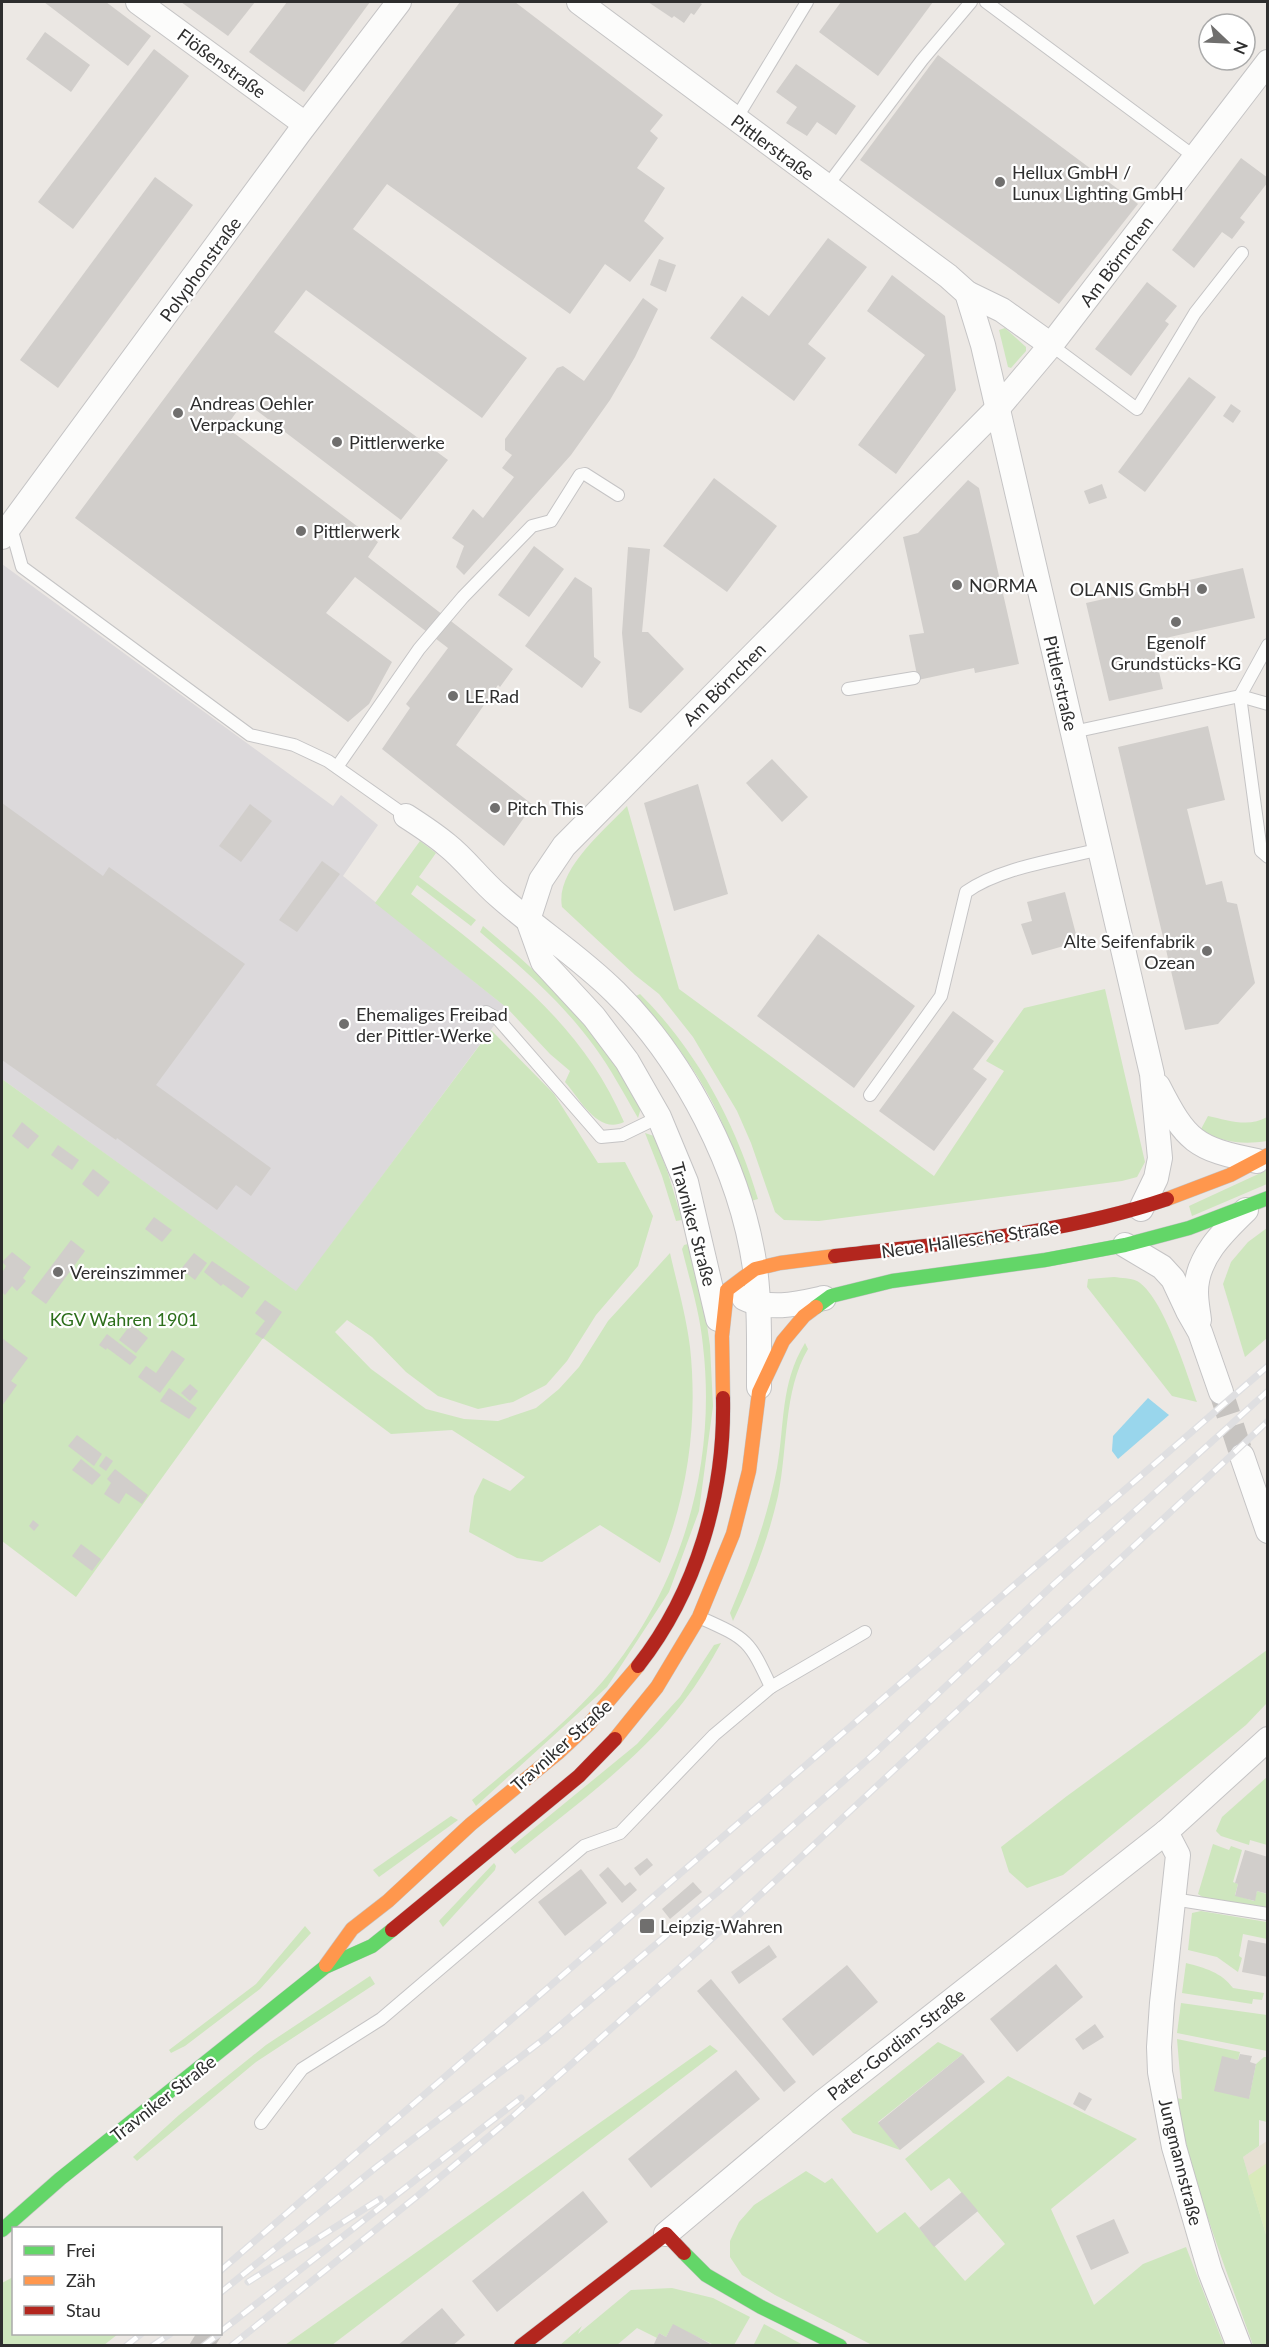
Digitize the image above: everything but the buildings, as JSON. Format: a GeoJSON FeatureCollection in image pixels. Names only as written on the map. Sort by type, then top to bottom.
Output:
{"type":"FeatureCollection","features":[{"type":"Feature","properties":{"kind":"main road","name":"Neue Hallesche Straße"},"geometry":{"type":"LineString","coordinates":[[727,1290],[755,1269],[780,1263],[1094,1221],[1141,1209],[1178,1196],[1262,1158]]}},
{"type":"Feature","properties":{"kind":"main road","name":"Neue Hallesche Straße"},"geometry":{"type":"LineString","coordinates":[[831,1296],[892,1281],[1045,1260],[1125,1245],[1189,1228],[1259,1202]]}},
{"type":"Feature","properties":{"kind":"main road"},"geometry":{"type":"LineString","coordinates":[[722,1336],[727,1290]]}},
{"type":"Feature","properties":{"kind":"main road"},"geometry":{"type":"LineString","coordinates":[[759,1392],[783,1341],[796,1324],[831,1296]]}},
{"type":"Feature","properties":{"kind":"main road","name":"Travniker Straße"},"geometry":{"type":"LineString","coordinates":[[326,1966],[352,1929],[388,1901],[471,1824],[559,1752],[589,1724],[646,1656],[672,1614],[697,1558],[712,1512],[720,1472],[724,1429],[722,1336]]}},
{"type":"Feature","properties":{"kind":"main road","name":"Travniker Straße"},"geometry":{"type":"LineString","coordinates":[[2,2230],[20,2220],[60,2179],[326,1966],[372,1946],[579,1776],[622,1731],[657,1687],[699,1617],[719,1572],[741,1505],[754,1438],[759,1392]]}},
{"type":"Feature","properties":{"kind":"main road"},"geometry":{"type":"LineString","coordinates":[[2,2209],[20,2220]]}},
{"type":"Feature","properties":{"kind":"main road"},"geometry":{"type":"LineString","coordinates":[[666,2234],[706,2275],[761,2307],[840,2346]]}},
{"type":"Feature","properties":{"kind":"main road","name":"Pater-Gordian-Straße"},"geometry":{"type":"LineString","coordinates":[[521,2346],[666,2234]]}},
{"type":"Feature","properties":{"kind":"street","name":"Flößenstraße"},"geometry":{"type":"LineString","coordinates":[[138,2],[305,124]]}},
{"type":"Feature","properties":{"kind":"street","name":"Polyphonstraße"},"geometry":{"type":"LineString","coordinates":[[5,527],[305,124],[399,2]]}},
{"type":"Feature","properties":{"kind":"street","name":"Pittlerstraße"},"geometry":{"type":"LineString","coordinates":[[579,2],[948,276],[967,293],[1002,310],[1051,345]]}},
{"type":"Feature","properties":{"kind":"street","name":"Am Börnchen"},"geometry":{"type":"LineString","coordinates":[[528,920],[541,880],[564,846],[998,408],[1051,345],[1268,62]]}},
{"type":"Feature","properties":{"kind":"street","name":"Pittlerstraße"},"geometry":{"type":"LineString","coordinates":[[967,293],[978,322],[1152,1074],[1160,1158],[1156,1178],[1141,1209]]}},
{"type":"Feature","properties":{"kind":"street"},"geometry":{"type":"LineString","coordinates":[[406,816],[448,845],[498,896],[528,920]]}},
{"type":"Feature","properties":{"kind":"street","name":"Travniker Straße"},"geometry":{"type":"LineString","coordinates":[[528,920],[543,962],[601,1026],[627,1061],[659,1117],[686,1182],[722,1336]]}},
{"type":"Feature","properties":{"kind":"street","name":"Travniker Straße"},"geometry":{"type":"LineString","coordinates":[[528,920],[590,968],[617,993],[651,1032],[696,1100],[727,1168],[745,1222],[755,1269],[759,1392]]}},
{"type":"Feature","properties":{"kind":"street","name":"Pittlerstraße"},"geometry":{"type":"LineString","coordinates":[[1152,1074],[1174,1117],[1186,1132]]}},
{"type":"Feature","properties":{"kind":"street","name":"Neue Hallesche Straße"},"geometry":{"type":"LineString","coordinates":[[1186,1132],[1199,1144],[1220,1154],[1262,1158]]}},
{"type":"Feature","properties":{"kind":"street"},"geometry":{"type":"LineString","coordinates":[[1200,1332],[1196,1292],[1199,1273],[1206,1256],[1217,1240],[1259,1202]]}},
{"type":"Feature","properties":{"kind":"street"},"geometry":{"type":"LineString","coordinates":[[1125,1245],[1155,1262],[1173,1279],[1200,1332],[1221,1392]]}},
{"type":"Feature","properties":{"kind":"street"},"geometry":{"type":"LineString","coordinates":[[706,1263],[727,1290],[757,1305],[789,1305],[831,1296]]}},
{"type":"Feature","properties":{"kind":"street"},"geometry":{"type":"LineString","coordinates":[[1242,1456],[1268,1531]]}},
{"type":"Feature","properties":{"kind":"street","name":"Pater-Gordian-Straße"},"geometry":{"type":"LineString","coordinates":[[666,2234],[823,2102],[1166,1832],[1268,1739]]}},
{"type":"Feature","properties":{"kind":"street","name":"Jungmannstraße"},"geometry":{"type":"LineString","coordinates":[[1166,1832],[1178,1855],[1159,2047],[1163,2094],[1174,2147],[1210,2271],[1239,2346]]}},
{"type":"Feature","properties":{"kind":"lane"},"geometry":{"type":"LineString","coordinates":[[736,119],[807,2]]}},
{"type":"Feature","properties":{"kind":"lane"},"geometry":{"type":"LineString","coordinates":[[827,186],[922,60],[971,2]]}},
{"type":"Feature","properties":{"kind":"lane"},"geometry":{"type":"LineString","coordinates":[[986,2],[1195,157]]}},
{"type":"Feature","properties":{"kind":"lane"},"geometry":{"type":"LineString","coordinates":[[1051,345],[1137,409],[1195,313],[1242,253]]}},
{"type":"Feature","properties":{"kind":"lane"},"geometry":{"type":"LineString","coordinates":[[337,767],[419,649],[463,597],[532,526],[551,521],[580,475],[585,474],[618,495]]}},
{"type":"Feature","properties":{"kind":"lane"},"geometry":{"type":"LineString","coordinates":[[5,527],[22,567],[250,735],[294,745],[337,767],[406,816]]}},
{"type":"Feature","properties":{"kind":"lane"},"geometry":{"type":"LineString","coordinates":[[1268,645],[1240,696],[1261,851],[1268,857]]}},
{"type":"Feature","properties":{"kind":"lane"},"geometry":{"type":"LineString","coordinates":[[848,689],[914,678]]}},
{"type":"Feature","properties":{"kind":"lane"},"geometry":{"type":"LineString","coordinates":[[1073,732],[1240,696],[1268,704]]}},
{"type":"Feature","properties":{"kind":"lane"},"geometry":{"type":"LineString","coordinates":[[870,1095],[941,996],[966,892],[979,883],[1014,871],[1100,849]]}},
{"type":"Feature","properties":{"kind":"lane"},"geometry":{"type":"LineString","coordinates":[[486,1012],[498,1019],[601,1137],[621,1136],[659,1117]]}},
{"type":"Feature","properties":{"kind":"lane"},"geometry":{"type":"LineString","coordinates":[[699,1617],[745,1640],[755,1653],[771,1687]]}},
{"type":"Feature","properties":{"kind":"lane"},"geometry":{"type":"LineString","coordinates":[[261,2124],[302,2069],[381,2019],[584,1846],[620,1833],[714,1735],[771,1687],[865,1632]]}},
{"type":"Feature","properties":{"kind":"lane"},"geometry":{"type":"LineString","coordinates":[[1173,1899],[1268,1914]]}},
{"type":"Feature","properties":{"kind":"shaded area"},"geometry":{"type":"Polygon","coordinates":[[[2,564],[333,806],[341,795],[378,825],[343,876],[507,1008],[296,1292],[2,1079],[2,564]]]}},
{"type":"Feature","properties":{"kind":"shaded area"},"geometry":{"type":"Polygon","coordinates":[[[1267,2141],[1267,2238],[1243,2157],[1267,2141]]]}},
{"type":"Feature","properties":{"kind":"green space"},"geometry":{"type":"Polygon","coordinates":[[[1005,328],[1026,347],[1026,351],[1011,368],[1008,367],[999,330],[1005,328]]]}},
{"type":"Feature","properties":{"kind":"green space"},"geometry":{"type":"Polygon","coordinates":[[[627,806],[679,989],[934,1176],[1004,1071],[986,1061],[1024,1008],[1105,989],[1145,1162],[1137,1177],[1122,1181],[819,1221],[784,1220],[775,1212],[751,1143],[737,1111],[693,1037],[659,994],[635,975],[562,907],[562,893],[573,865],[594,839],[627,806]]]}},
{"type":"Feature","properties":{"kind":"green space"},"geometry":{"type":"Polygon","coordinates":[[[420,841],[436,853],[419,877],[476,920],[471,926],[417,885],[411,894],[504,968],[560,1022],[606,1086],[624,1122],[615,1125],[606,1124],[590,1113],[565,1082],[570,1071],[550,1054],[507,1008],[375,903],[420,841]]]}},
{"type":"Feature","properties":{"kind":"green space"},"geometry":{"type":"Polygon","coordinates":[[[483,926],[544,981],[600,1042],[641,1108],[638,1118],[606,1064],[582,1030],[511,958],[480,932],[483,926]]]}},
{"type":"Feature","properties":{"kind":"green space"},"geometry":{"type":"Polygon","coordinates":[[[640,994],[679,1039],[712,1089],[738,1143],[758,1199],[751,1201],[724,1128],[703,1085],[660,1024],[636,996],[640,994]]]}},
{"type":"Feature","properties":{"kind":"green space","name":"KGV Wahren 1901"},"geometry":{"type":"Polygon","coordinates":[[[491,1030],[554,1094],[598,1163],[625,1162],[653,1216],[638,1266],[596,1315],[567,1361],[546,1385],[513,1402],[478,1409],[438,1396],[406,1372],[372,1337],[347,1320],[335,1332],[371,1369],[426,1409],[464,1419],[498,1421],[536,1408],[559,1389],[579,1367],[608,1321],[670,1253],[690,1347],[693,1402],[684,1484],[678,1511],[660,1563],[600,1525],[542,1562],[517,1558],[469,1532],[474,1496],[483,1478],[510,1491],[525,1477],[452,1430],[391,1434],[263,1338],[76,1597],[2,1541],[2,1079],[296,1291],[491,1030]]]}},
{"type":"Feature","properties":{"kind":"green space"},"geometry":{"type":"Polygon","coordinates":[[[1208,1116],[1245,1123],[1267,1117],[1267,1141],[1249,1143],[1208,1135],[1200,1131],[1208,1116]]]}},
{"type":"Feature","properties":{"kind":"green space"},"geometry":{"type":"Polygon","coordinates":[[[645,1133],[654,1136],[682,1220],[676,1221],[645,1133]]]}},
{"type":"Feature","properties":{"kind":"green space"},"geometry":{"type":"Polygon","coordinates":[[[1267,1170],[1267,1184],[1192,1216],[1189,1206],[1267,1170]]]}},
{"type":"Feature","properties":{"kind":"green space"},"geometry":{"type":"Polygon","coordinates":[[[1267,1228],[1267,1338],[1245,1357],[1223,1284],[1231,1262],[1248,1242],[1267,1228]]]}},
{"type":"Feature","properties":{"kind":"green space"},"geometry":{"type":"Polygon","coordinates":[[[688,1244],[705,1311],[710,1346],[713,1406],[699,1511],[669,1592],[607,1687],[476,1806],[472,1800],[523,1758],[603,1681],[630,1645],[654,1606],[673,1566],[688,1524],[698,1481],[704,1436],[706,1391],[702,1334],[682,1249],[688,1244]]]}},
{"type":"Feature","properties":{"kind":"green space"},"geometry":{"type":"Polygon","coordinates":[[[1114,1277],[1137,1281],[1147,1289],[1156,1302],[1173,1337],[1197,1402],[1172,1396],[1087,1287],[1088,1279],[1114,1277]]]}},
{"type":"Feature","properties":{"kind":"green space"},"geometry":{"type":"Polygon","coordinates":[[[805,1343],[808,1349],[800,1365],[790,1402],[781,1478],[774,1512],[759,1560],[733,1621],[730,1613],[757,1542],[773,1487],[787,1389],[797,1358],[805,1343]]]}},
{"type":"Feature","properties":{"kind":"green space"},"geometry":{"type":"Polygon","coordinates":[[[721,1643],[689,1694],[646,1744],[604,1782],[515,1854],[510,1848],[637,1744],[680,1697],[714,1645],[721,1643]]]}},
{"type":"Feature","properties":{"kind":"green space"},"geometry":{"type":"Polygon","coordinates":[[[1267,1650],[1267,1703],[1246,1725],[1063,1875],[1027,1888],[1009,1872],[1001,1847],[1267,1650]]]}},
{"type":"Feature","properties":{"kind":"green space"},"geometry":{"type":"Polygon","coordinates":[[[1267,1777],[1267,1845],[1250,1840],[1249,1845],[1221,1836],[1216,1831],[1222,1817],[1267,1777]]]}},
{"type":"Feature","properties":{"kind":"green space"},"geometry":{"type":"Polygon","coordinates":[[[451,1816],[458,1820],[379,1877],[373,1870],[451,1816]]]}},
{"type":"Feature","properties":{"kind":"green space"},"geometry":{"type":"Polygon","coordinates":[[[1213,1844],[1229,1850],[1231,1846],[1242,1850],[1233,1882],[1238,1884],[1235,1895],[1254,1901],[1257,1891],[1267,1894],[1267,1909],[1204,1898],[1198,1894],[1213,1844]]]}},
{"type":"Feature","properties":{"kind":"green space"},"geometry":{"type":"Polygon","coordinates":[[[494,1863],[495,1870],[443,1927],[439,1921],[494,1863]]]}},
{"type":"Feature","properties":{"kind":"green space"},"geometry":{"type":"Polygon","coordinates":[[[1201,1911],[1267,1922],[1267,1939],[1243,1934],[1239,1956],[1242,1958],[1238,1972],[1217,1957],[1188,1950],[1192,1913],[1201,1911]]]}},
{"type":"Feature","properties":{"kind":"green space"},"geometry":{"type":"Polygon","coordinates":[[[305,1926],[311,1933],[260,1989],[185,2046],[171,2053],[169,2050],[256,1984],[305,1926]]]}},
{"type":"Feature","properties":{"kind":"green space"},"geometry":{"type":"Polygon","coordinates":[[[1186,1963],[1218,1974],[1233,1988],[1264,1993],[1262,2000],[1253,1999],[1252,2004],[1182,1993],[1186,1963]]]}},
{"type":"Feature","properties":{"kind":"green space"},"geometry":{"type":"Polygon","coordinates":[[[370,1976],[375,1984],[256,2062],[137,2161],[133,2157],[179,2115],[266,2045],[370,1976]]]}},
{"type":"Feature","properties":{"kind":"green space"},"geometry":{"type":"Polygon","coordinates":[[[1181,2003],[1267,2015],[1267,2051],[1177,2033],[1181,2003]]]}},
{"type":"Feature","properties":{"kind":"green space"},"geometry":{"type":"Polygon","coordinates":[[[1177,2039],[1240,2052],[1238,2060],[1222,2057],[1249,2098],[1256,2064],[1267,2057],[1267,2122],[1259,2120],[1259,2146],[1243,2157],[1267,2238],[1267,2345],[1253,2345],[1200,2192],[1176,2098],[1182,2099],[1177,2039]]]}},
{"type":"Feature","properties":{"kind":"green space"},"geometry":{"type":"Polygon","coordinates":[[[938,2042],[963,2054],[878,2122],[900,2150],[853,2133],[841,2119],[938,2042]]]}},
{"type":"Feature","properties":{"kind":"green space"},"geometry":{"type":"Polygon","coordinates":[[[710,2045],[718,2051],[332,2345],[285,2345],[710,2045]]]}},
{"type":"Feature","properties":{"kind":"green space"},"geometry":{"type":"Polygon","coordinates":[[[1008,2076],[1137,2139],[1051,2209],[1094,2305],[1143,2264],[1186,2247],[1224,2345],[872,2345],[775,2295],[742,2275],[730,2257],[730,2241],[739,2222],[754,2205],[806,2171],[825,2183],[832,2178],[877,2233],[905,2212],[965,2281],[1005,2244],[949,2178],[931,2191],[905,2159],[1008,2076]]]}},
{"type":"Feature","properties":{"kind":"green space"},"geometry":{"type":"Polygon","coordinates":[[[1267,2163],[1267,2237],[1248,2176],[1267,2163]]]}},
{"type":"Feature","properties":{"kind":"green space"},"geometry":{"type":"Polygon","coordinates":[[[12,2278],[12,2335],[117,2335],[104,2345],[2,2345],[2,2283],[12,2278]]]}},
{"type":"Feature","properties":{"kind":"green space"},"geometry":{"type":"Polygon","coordinates":[[[672,2288],[713,2298],[750,2317],[734,2345],[714,2345],[673,2325],[666,2337],[659,2333],[657,2338],[637,2328],[617,2345],[559,2346],[582,2326],[578,2334],[631,2290],[672,2288]]]}},
{"type":"Feature","properties":{"kind":"green space"},"geometry":{"type":"Polygon","coordinates":[[[764,2324],[805,2346],[753,2346],[764,2324]]]}},
{"type":"Feature","properties":{"kind":"water"},"geometry":{"type":"Polygon","coordinates":[[[1148,1398],[1169,1415],[1118,1459],[1112,1451],[1113,1436],[1148,1398]]]}},
{"type":"Feature","properties":{"kind":"tunnel"},"geometry":{"type":"LineString","coordinates":[[1221,1392],[1242,1456]]}},
{"type":"Feature","properties":{"kind":"tunnel"},"geometry":{"type":"LineString","coordinates":[[198,2335],[215,2346]]}},
{"type":"Feature","properties":{"kind":"railway"},"geometry":{"type":"LineString","coordinates":[[222,2269],[1268,1366]]}},
{"type":"Feature","properties":{"kind":"railway"},"geometry":{"type":"LineString","coordinates":[[222,2291],[379,2165],[544,2039],[720,1890],[873,1755],[1054,1584],[1268,1391]]}},
{"type":"Feature","properties":{"kind":"railway"},"geometry":{"type":"LineString","coordinates":[[231,2346],[511,2118],[744,1910],[1268,1421]]}},
{"type":"Feature","properties":{"kind":"railway"},"geometry":{"type":"LineString","coordinates":[[222,2330],[521,2098]]}},
{"type":"Feature","properties":{"kind":"railway"},"geometry":{"type":"LineString","coordinates":[[248,2282],[380,2199]]}},
{"type":"Feature","properties":{"kind":"railway"},"geometry":{"type":"LineString","coordinates":[[126,2346],[140,2335]]}},
{"type":"Feature","properties":{"kind":"railway"},"geometry":{"type":"LineString","coordinates":[[152,2346],[168,2335]]}},
{"type":"Feature","properties":{"kind":"railway"},"geometry":{"type":"LineString","coordinates":[[203,2346],[218,2335]]}},
{"type":"Feature","properties":{"kind":"traffic: fast"},"geometry":{"type":"LineString","coordinates":[[816,1307],[831,1296],[892,1281],[1045,1260],[1125,1245],[1189,1228],[1268,1198]]}},
{"type":"Feature","properties":{"kind":"traffic: fast"},"geometry":{"type":"LineString","coordinates":[[2,2230],[60,2179],[325,1967],[372,1946],[392,1930]]}},
{"type":"Feature","properties":{"kind":"traffic: fast"},"geometry":{"type":"LineString","coordinates":[[684,2253],[706,2275],[761,2307],[840,2346]]}},
{"type":"Feature","properties":{"kind":"traffic: slow"},"geometry":{"type":"LineString","coordinates":[[1167,1199],[1230,1175],[1268,1155]]}},
{"type":"Feature","properties":{"kind":"traffic: slow"},"geometry":{"type":"LineString","coordinates":[[723,1398],[722,1336],[727,1290],[755,1269],[780,1263],[835,1256]]}},
{"type":"Feature","properties":{"kind":"traffic: slow"},"geometry":{"type":"LineString","coordinates":[[615,1739],[657,1687],[699,1617],[733,1534],[749,1471],[759,1392],[783,1341],[804,1316],[816,1307]]}},
{"type":"Feature","properties":{"kind":"traffic: slow"},"geometry":{"type":"LineString","coordinates":[[326,1965],[352,1929],[388,1901],[471,1824],[559,1752],[589,1724],[638,1666]]}},
{"type":"Feature","properties":{"kind":"traffic: jam"},"geometry":{"type":"LineString","coordinates":[[835,1256],[961,1242],[1044,1229],[1086,1221],[1167,1199]]}},
{"type":"Feature","properties":{"kind":"traffic: jam"},"geometry":{"type":"LineString","coordinates":[[638,1666],[659,1637],[676,1606],[703,1540],[713,1505],[719,1469],[723,1398]]}},
{"type":"Feature","properties":{"kind":"traffic: jam"},"geometry":{"type":"LineString","coordinates":[[392,1930],[579,1776],[615,1739]]}},
{"type":"Feature","properties":{"kind":"traffic: jam"},"geometry":{"type":"LineString","coordinates":[[521,2346],[666,2234],[684,2253]]}},
{"type":"Feature","properties":{"kind":"place","name":"Hellux GmbH / Lunux Lighting GmbH"},"geometry":{"type":"Point","coordinates":[1000,182]}},
{"type":"Feature","properties":{"kind":"place","name":"Andreas Oehler Verpackung"},"geometry":{"type":"Point","coordinates":[178,413]}},
{"type":"Feature","properties":{"kind":"place","name":"Pittlerwerke"},"geometry":{"type":"Point","coordinates":[337,442]}},
{"type":"Feature","properties":{"kind":"place","name":"Pittlerwerk"},"geometry":{"type":"Point","coordinates":[301,531]}},
{"type":"Feature","properties":{"kind":"place","name":"NORMA"},"geometry":{"type":"Point","coordinates":[957,585]}},
{"type":"Feature","properties":{"kind":"place","name":"OLANIS GmbH"},"geometry":{"type":"Point","coordinates":[1202,589]}},
{"type":"Feature","properties":{"kind":"place","name":"Egenolf Grundstücks-KG"},"geometry":{"type":"Point","coordinates":[1176,622]}},
{"type":"Feature","properties":{"kind":"place","name":"LE.Rad"},"geometry":{"type":"Point","coordinates":[453,696]}},
{"type":"Feature","properties":{"kind":"place","name":"Pitch This"},"geometry":{"type":"Point","coordinates":[495,808]}},
{"type":"Feature","properties":{"kind":"place","name":"Alte Seifenfabrik Ozean"},"geometry":{"type":"Point","coordinates":[1207,951]}},
{"type":"Feature","properties":{"kind":"place","name":"Ehemaliges Freibad der Pittler-Werke"},"geometry":{"type":"Point","coordinates":[344,1024]}},
{"type":"Feature","properties":{"kind":"place","name":"Vereinszimmer"},"geometry":{"type":"Point","coordinates":[58,1272]}},
{"type":"Feature","properties":{"kind":"place","name":"Leipzig-Wahren"},"geometry":{"type":"Point","coordinates":[647,1926]}}]}
